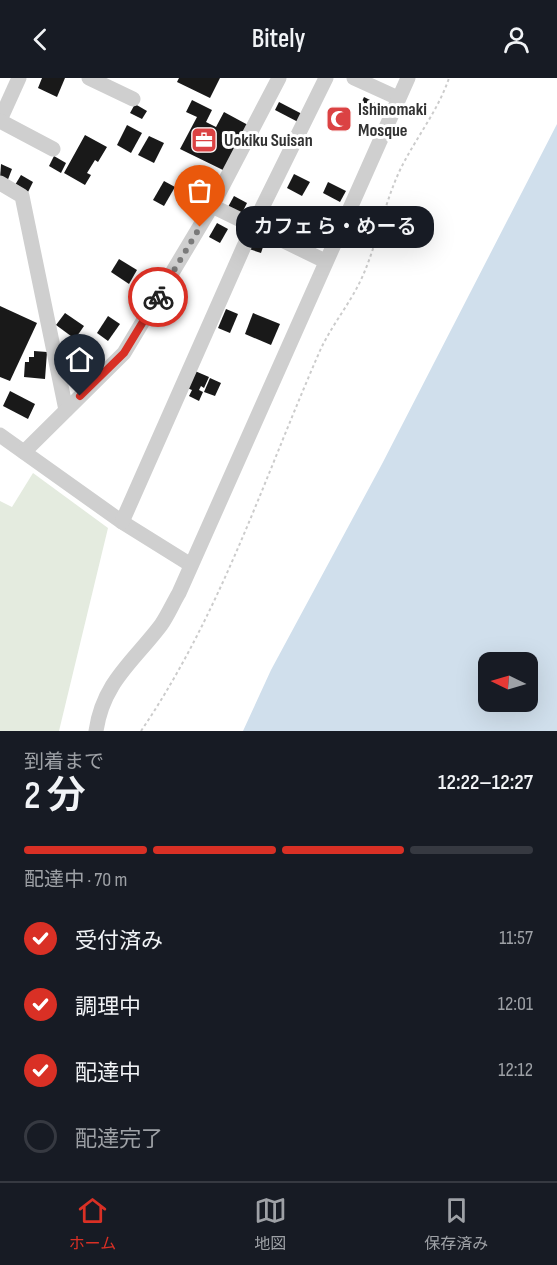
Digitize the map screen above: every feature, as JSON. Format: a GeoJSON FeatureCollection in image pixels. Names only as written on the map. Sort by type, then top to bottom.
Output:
{"type":"FeatureCollection","features":[{"type":"Feature","properties":{"kind":"street"},"geometry":{"type":"LineString","coordinates":[[88,78],[133,99]]}},
{"type":"Feature","properties":{"kind":"street"},"geometry":{"type":"LineString","coordinates":[[24,452],[124,353],[212,206],[279,78]]}},
{"type":"Feature","properties":{"kind":"street"},"geometry":{"type":"LineString","coordinates":[[122,522],[253,226],[326,78]]}},
{"type":"Feature","properties":{"kind":"street"},"geometry":{"type":"LineString","coordinates":[[354,78],[398,98]]}},
{"type":"Feature","properties":{"kind":"street"},"geometry":{"type":"LineString","coordinates":[[96,731],[109,691],[131,658],[162,623],[191,565],[408,78]]}},
{"type":"Feature","properties":{"kind":"street"},"geometry":{"type":"LineString","coordinates":[[19,80],[0,120],[53,149]]}},
{"type":"Feature","properties":{"kind":"street"},"geometry":{"type":"LineString","coordinates":[[0,183],[22,196],[66,410]]}},
{"type":"Feature","properties":{"kind":"street"},"geometry":{"type":"LineString","coordinates":[[212,206],[325,261]]}},
{"type":"Feature","properties":{"kind":"street"},"geometry":{"type":"LineString","coordinates":[[0,435],[122,522],[191,565]]}},
{"type":"Feature","properties":{"kind":"path"},"geometry":{"type":"LineString","coordinates":[[141,731],[173,684],[197,640],[280,452],[319,354],[364,273],[392,186],[449,78]]}},
{"type":"Feature","properties":{"kind":"shaded area"},"geometry":{"type":"Polygon","coordinates":[[[33,473],[108,528],[59,731],[0,731],[0,501],[12,507],[33,473]]]}},
{"type":"Feature","properties":{"kind":"water"},"geometry":{"type":"Polygon","coordinates":[[[557,124],[557,731],[243,731],[271,670],[382,464],[557,124]]]}},
{"type":"Feature","properties":{"kind":"building"},"geometry":{"type":"Polygon","coordinates":[[[42,78],[65,78],[57,97],[38,88],[42,78]]]}},
{"type":"Feature","properties":{"kind":"building"},"geometry":{"type":"Polygon","coordinates":[[[179,78],[220,78],[210,98],[177,82],[179,78]]]}},
{"type":"Feature","properties":{"kind":"building"},"geometry":{"type":"Polygon","coordinates":[[[364,97],[382,106],[376,118],[358,110],[364,97]]]}},
{"type":"Feature","properties":{"kind":"building"},"geometry":{"type":"Polygon","coordinates":[[[192,100],[212,110],[206,122],[216,127],[224,112],[248,125],[225,171],[180,149],[197,117],[186,112],[192,100]]]}},
{"type":"Feature","properties":{"kind":"building"},"geometry":{"type":"Polygon","coordinates":[[[279,102],[304,115],[300,123],[275,110],[279,102]]]}},
{"type":"Feature","properties":{"kind":"building"},"geometry":{"type":"Polygon","coordinates":[[[135,104],[147,111],[142,119],[130,113],[135,104]]]}},
{"type":"Feature","properties":{"kind":"building","name":"Ishinomaki Mosque"},"geometry":{"type":"Polygon","coordinates":[[[339,109],[345,112],[348,118],[345,124],[339,127],[333,124],[330,118],[333,112],[339,109]]]}},
{"type":"Feature","properties":{"kind":"building"},"geometry":{"type":"Polygon","coordinates":[[[127,125],[142,133],[131,153],[117,145],[127,125]]]}},
{"type":"Feature","properties":{"kind":"building"},"geometry":{"type":"Polygon","coordinates":[[[85,135],[107,147],[98,162],[95,160],[87,173],[91,175],[85,185],[64,173],[85,135]]]}},
{"type":"Feature","properties":{"kind":"building"},"geometry":{"type":"Polygon","coordinates":[[[149,136],[164,143],[154,163],[138,155],[149,136]]]}},
{"type":"Feature","properties":{"kind":"building"},"geometry":{"type":"Polygon","coordinates":[[[54,156],[66,163],[61,173],[49,166],[54,156]]]}},
{"type":"Feature","properties":{"kind":"building"},"geometry":{"type":"Polygon","coordinates":[[[1,164],[12,169],[7,182],[0,179],[1,164]]]}},
{"type":"Feature","properties":{"kind":"building"},"geometry":{"type":"Polygon","coordinates":[[[294,174],[310,182],[302,196],[287,188],[294,174]]]}},
{"type":"Feature","properties":{"kind":"building"},"geometry":{"type":"Polygon","coordinates":[[[21,175],[33,182],[28,192],[15,185],[21,175]]]}},
{"type":"Feature","properties":{"kind":"building"},"geometry":{"type":"Polygon","coordinates":[[[164,181],[175,187],[164,206],[153,200],[164,181]]]}},
{"type":"Feature","properties":{"kind":"building"},"geometry":{"type":"Polygon","coordinates":[[[328,182],[346,191],[340,202],[323,193],[328,182]]]}},
{"type":"Feature","properties":{"kind":"building"},"geometry":{"type":"Polygon","coordinates":[[[234,196],[247,203],[241,215],[228,207],[234,196]]]}},
{"type":"Feature","properties":{"kind":"building"},"geometry":{"type":"Polygon","coordinates":[[[217,223],[228,229],[220,243],[209,237],[217,223]]]}},
{"type":"Feature","properties":{"kind":"building"},"geometry":{"type":"Polygon","coordinates":[[[254,237],[265,241],[261,253],[249,249],[254,237]]]}},
{"type":"Feature","properties":{"kind":"building"},"geometry":{"type":"Polygon","coordinates":[[[119,259],[137,270],[129,284],[111,272],[119,259]]]}},
{"type":"Feature","properties":{"kind":"building"},"geometry":{"type":"Polygon","coordinates":[[[0,306],[37,323],[10,381],[0,377],[0,306]]]}},
{"type":"Feature","properties":{"kind":"building"},"geometry":{"type":"Polygon","coordinates":[[[226,309],[238,314],[230,333],[218,328],[226,309]]]}},
{"type":"Feature","properties":{"kind":"building"},"geometry":{"type":"Polygon","coordinates":[[[65,313],[84,326],[75,339],[56,325],[65,313]]]}},
{"type":"Feature","properties":{"kind":"building"},"geometry":{"type":"Polygon","coordinates":[[[253,313],[280,324],[271,345],[245,334],[253,313]]]}},
{"type":"Feature","properties":{"kind":"building"},"geometry":{"type":"Polygon","coordinates":[[[108,316],[120,324],[108,341],[97,333],[108,316]]]}},
{"type":"Feature","properties":{"kind":"building"},"geometry":{"type":"Polygon","coordinates":[[[34,351],[47,352],[45,379],[24,377],[25,362],[29,362],[29,357],[34,357],[34,351]]]}},
{"type":"Feature","properties":{"kind":"building"},"geometry":{"type":"Polygon","coordinates":[[[195,371],[209,377],[204,388],[201,386],[199,390],[203,392],[199,401],[189,396],[192,390],[187,388],[195,371]]]}},
{"type":"Feature","properties":{"kind":"building"},"geometry":{"type":"Polygon","coordinates":[[[210,378],[221,383],[215,396],[204,392],[210,378]]]}},
{"type":"Feature","properties":{"kind":"building"},"geometry":{"type":"Polygon","coordinates":[[[10,391],[35,404],[28,419],[3,406],[10,391]]]}},
{"type":"Feature","properties":{"kind":"way so far"},"geometry":{"type":"LineString","coordinates":[[158,297],[200,227]]}},
{"type":"Feature","properties":{"kind":"place","name":"Ishinomaki Mosque"},"geometry":{"type":"Point","coordinates":[339,119]}},
{"type":"Feature","properties":{"kind":"place","name":"Uokiku Suisan"},"geometry":{"type":"Point","coordinates":[204,140]}},
{"type":"Feature","properties":{"kind":"place","name":"カフェ ら・めーる"},"geometry":{"type":"Point","coordinates":[200,227]}},
{"type":"Feature","properties":{"kind":"route"},"geometry":{"type":"LineString","coordinates":[[80,396],[124,353],[158,297]]}}]}
